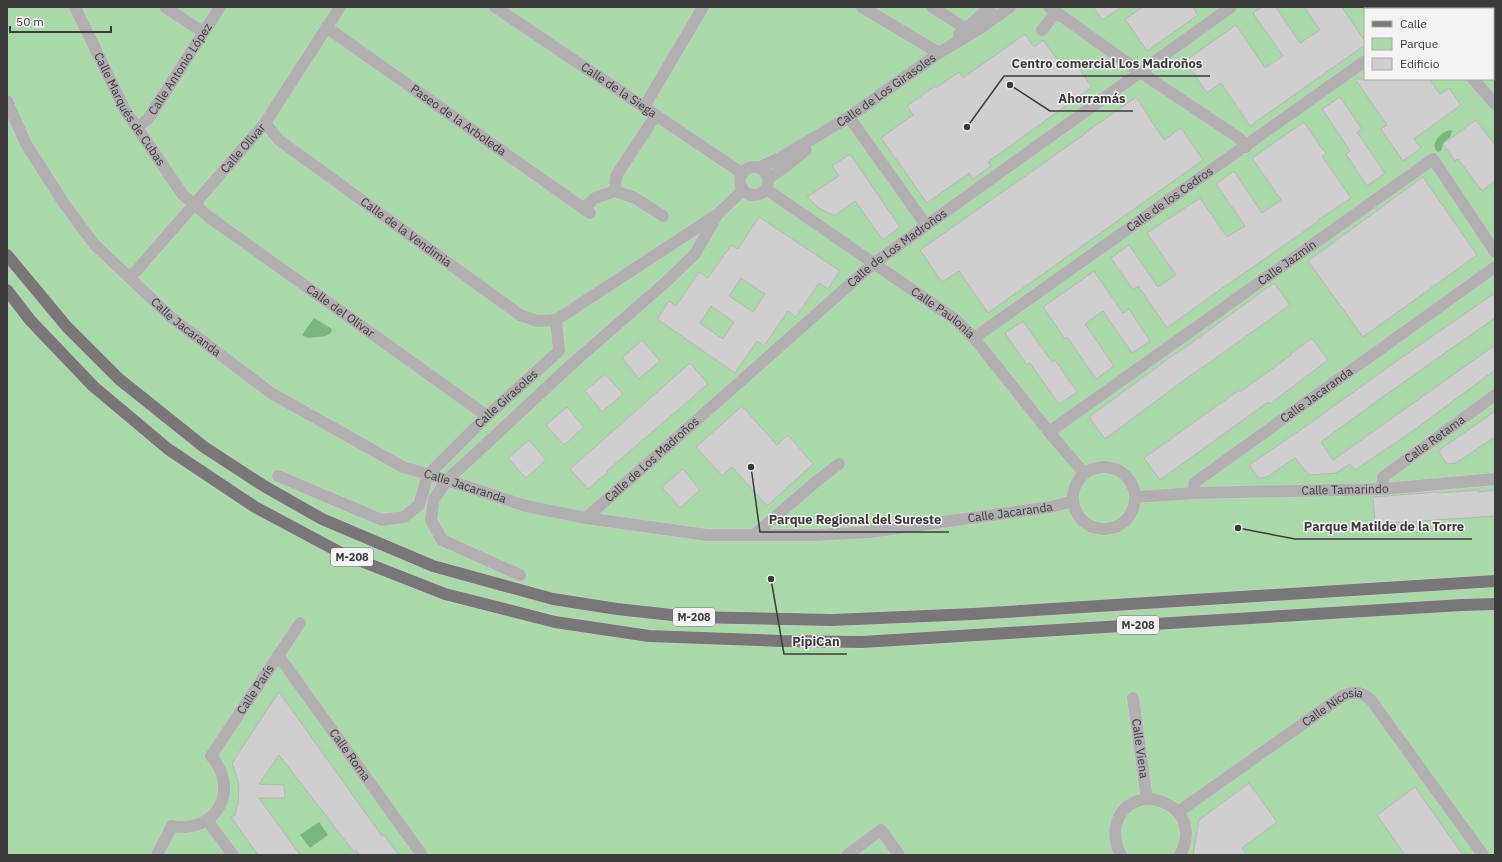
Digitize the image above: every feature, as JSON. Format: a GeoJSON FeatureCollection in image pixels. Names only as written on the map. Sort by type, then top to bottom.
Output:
{"type":"FeatureCollection","features":[{"type":"Feature","properties":{"kind":"main road","name":"M-208"},"geometry":{"type":"LineString","coordinates":[[7,255],[67,327],[119,379],[204,448],[264,486],[322,519],[433,566],[553,599],[617,609],[690,617],[832,620],[973,614],[1495,581]]}},
{"type":"Feature","properties":{"kind":"main road","name":"M-208"},"geometry":{"type":"LineString","coordinates":[[7,290],[30,320],[93,386],[168,449],[255,507],[343,554],[445,594],[555,622],[649,636],[782,641],[862,642],[1495,604]]}},
{"type":"Feature","properties":{"kind":"street","name":"Calle Marqués de Cubas"},"geometry":{"type":"LineString","coordinates":[[75,7],[125,110],[183,195],[194,206]]}},
{"type":"Feature","properties":{"kind":"street"},"geometry":{"type":"LineString","coordinates":[[165,7],[203,32]]}},
{"type":"Feature","properties":{"kind":"street","name":"Calle Antonio López"},"geometry":{"type":"LineString","coordinates":[[137,128],[148,119],[220,7]]}},
{"type":"Feature","properties":{"kind":"street","name":"Calle Olivar"},"geometry":{"type":"LineString","coordinates":[[130,278],[265,123],[340,7]]}},
{"type":"Feature","properties":{"kind":"street","name":"Calle de la Siega"},"geometry":{"type":"LineString","coordinates":[[495,7],[742,173]]}},
{"type":"Feature","properties":{"kind":"street"},"geometry":{"type":"LineString","coordinates":[[644,107],[703,7]]}},
{"type":"Feature","properties":{"kind":"street"},"geometry":{"type":"LineString","coordinates":[[862,7],[939,52]]}},
{"type":"Feature","properties":{"kind":"street"},"geometry":{"type":"LineString","coordinates":[[932,7],[965,28]]}},
{"type":"Feature","properties":{"kind":"street","name":"Calle de Los Girasoles"},"geometry":{"type":"LineString","coordinates":[[939,52],[990,7]]}},
{"type":"Feature","properties":{"kind":"street","name":"Calle de Los Girasoles"},"geometry":{"type":"LineString","coordinates":[[831,128],[849,117],[939,52],[985,25],[1010,7]]}},
{"type":"Feature","properties":{"kind":"street","name":"Calle de Los Madroños"},"geometry":{"type":"LineString","coordinates":[[586,518],[874,263],[1231,7]]}},
{"type":"Feature","properties":{"kind":"street"},"geometry":{"type":"LineString","coordinates":[[1042,30],[1052,10],[1140,72],[1239,138],[1246,147]]}},
{"type":"Feature","properties":{"kind":"street","name":"Paseo de la Arboleda"},"geometry":{"type":"LineString","coordinates":[[326,27],[587,210],[595,198],[615,191]]}},
{"type":"Feature","properties":{"kind":"street","name":"Calle de los Cedros"},"geometry":{"type":"LineString","coordinates":[[974,338],[1246,147],[1364,62]]}},
{"type":"Feature","properties":{"kind":"street"},"geometry":{"type":"LineString","coordinates":[[1474,80],[1495,104]]}},
{"type":"Feature","properties":{"kind":"street","name":"Calle Jacaranda"},"geometry":{"type":"LineString","coordinates":[[7,101],[26,144],[63,202],[94,244],[172,318],[271,392],[403,467],[526,506],[586,518],[707,535],[816,535],[870,532],[1052,507],[1073,500]]}},
{"type":"Feature","properties":{"kind":"street"},"geometry":{"type":"LineString","coordinates":[[656,115],[616,176],[615,191],[635,198],[663,216]]}},
{"type":"Feature","properties":{"kind":"street"},"geometry":{"type":"LineString","coordinates":[[849,117],[926,225]]}},
{"type":"Feature","properties":{"kind":"street","name":"Calle de la Vendimia"},"geometry":{"type":"LineString","coordinates":[[265,123],[279,140],[520,315],[537,321],[556,320]]}},
{"type":"Feature","properties":{"kind":"street"},"geometry":{"type":"LineString","coordinates":[[760,167],[780,158],[831,128]]}},
{"type":"Feature","properties":{"kind":"street"},"geometry":{"type":"LineString","coordinates":[[768,184],[766,172],[760,167],[754,166],[748,168],[742,173],[740,179],[740,185],[748,194],[760,194],[785,167],[831,128]]}},
{"type":"Feature","properties":{"kind":"street","name":"Calle Jazmín"},"geometry":{"type":"LineString","coordinates":[[1049,432],[1433,159],[1495,252]]}},
{"type":"Feature","properties":{"kind":"street","name":"Calle Paulonia"},"geometry":{"type":"LineString","coordinates":[[768,184],[874,263],[956,320],[974,338],[1084,474]]}},
{"type":"Feature","properties":{"kind":"street","name":"Calle Girasoles"},"geometry":{"type":"LineString","coordinates":[[556,320],[718,214],[743,190]]}},
{"type":"Feature","properties":{"kind":"street","name":"Calle del Olivar"},"geometry":{"type":"LineString","coordinates":[[194,206],[487,416]]}},
{"type":"Feature","properties":{"kind":"street","name":"Calle Girasoles"},"geometry":{"type":"LineString","coordinates":[[520,575],[442,540],[431,520],[434,498],[447,480],[572,364],[667,281],[695,254],[718,214]]}},
{"type":"Feature","properties":{"kind":"street","name":"Calle Jacaranda"},"geometry":{"type":"LineString","coordinates":[[1195,493],[1194,483],[1495,267]]}},
{"type":"Feature","properties":{"kind":"street"},"geometry":{"type":"LineString","coordinates":[[556,320],[559,351],[572,364]]}},
{"type":"Feature","properties":{"kind":"street","name":"Calle Girasoles"},"geometry":{"type":"LineString","coordinates":[[278,476],[382,520],[404,517],[419,505],[428,474],[487,416],[559,351]]}},
{"type":"Feature","properties":{"kind":"street","name":"Calle Retama"},"geometry":{"type":"LineString","coordinates":[[1383,489],[1383,477],[1495,395]]}},
{"type":"Feature","properties":{"kind":"street"},"geometry":{"type":"LineString","coordinates":[[754,535],[839,464]]}},
{"type":"Feature","properties":{"kind":"street"},"geometry":{"type":"LineString","coordinates":[[1102,466],[1112,467],[1122,472],[1129,478],[1134,487],[1136,497],[1131,515],[1124,522],[1116,527],[1097,529],[1080,519],[1075,510],[1073,491],[1077,481],[1084,474],[1093,468],[1102,466]]}},
{"type":"Feature","properties":{"kind":"street","name":"Calle Tamarindo"},"geometry":{"type":"LineString","coordinates":[[1195,493],[1383,489],[1495,479]]}},
{"type":"Feature","properties":{"kind":"street"},"geometry":{"type":"LineString","coordinates":[[1136,497],[1195,493]]}},
{"type":"Feature","properties":{"kind":"street","name":"Calle París"},"geometry":{"type":"LineString","coordinates":[[208,820],[220,806],[225,789],[222,771],[211,756],[300,623]]}},
{"type":"Feature","properties":{"kind":"street","name":"Calle Roma"},"geometry":{"type":"LineString","coordinates":[[278,655],[422,855]]}},
{"type":"Feature","properties":{"kind":"street","name":"Calle Nicosia"},"geometry":{"type":"LineString","coordinates":[[1178,812],[1344,695],[1353,692],[1360,692],[1365,694],[1371,700],[1483,855]]}},
{"type":"Feature","properties":{"kind":"street","name":"Calle Viena"},"geometry":{"type":"LineString","coordinates":[[1133,698],[1147,799]]}},
{"type":"Feature","properties":{"kind":"street"},"geometry":{"type":"LineString","coordinates":[[1120,855],[1115,839],[1117,823],[1125,810],[1131,804],[1147,799],[1161,800],[1167,803],[1178,812],[1182,818],[1186,833],[1186,841],[1180,855]]}},
{"type":"Feature","properties":{"kind":"street"},"geometry":{"type":"LineString","coordinates":[[157,855],[172,826],[187,827],[201,824],[208,820],[233,855]]}},
{"type":"Feature","properties":{"kind":"street"},"geometry":{"type":"LineString","coordinates":[[847,855],[881,830],[899,855]]}},
{"type":"Feature","properties":{"kind":"green space"},"geometry":{"type":"Polygon","coordinates":[[[7,7],[1495,7],[1495,855],[7,855],[7,7]]]}},
{"type":"Feature","properties":{"kind":"shaded area"},"geometry":{"type":"Polygon","coordinates":[[[1451,130],[1452,132],[1450,137],[1443,143],[1441,151],[1437,152],[1434,146],[1436,140],[1442,133],[1451,130]]]}},
{"type":"Feature","properties":{"kind":"shaded area"},"geometry":{"type":"Polygon","coordinates":[[[314,318],[332,329],[331,333],[326,336],[308,338],[302,335],[314,318]]]}},
{"type":"Feature","properties":{"kind":"shaded area"},"geometry":{"type":"Polygon","coordinates":[[[319,822],[328,835],[310,848],[300,835],[319,822]]]}},
{"type":"Feature","properties":{"kind":"building"},"geometry":{"type":"Polygon","coordinates":[[[1093,7],[1122,7],[1102,20],[1093,7]]]}},
{"type":"Feature","properties":{"kind":"building"},"geometry":{"type":"Polygon","coordinates":[[[1143,7],[1193,7],[1198,15],[1147,51],[1125,19],[1143,7]]]}},
{"type":"Feature","properties":{"kind":"building"},"geometry":{"type":"Polygon","coordinates":[[[1262,7],[1276,7],[1300,43],[1320,30],[1304,7],[1342,7],[1364,40],[1364,46],[1250,126],[1221,83],[1207,93],[1185,61],[1236,25],[1265,68],[1283,56],[1253,13],[1262,7]]]}},
{"type":"Feature","properties":{"kind":"building"},"geometry":{"type":"Polygon","coordinates":[[[1025,34],[1034,47],[1043,40],[1063,67],[1073,60],[1092,87],[988,162],[991,166],[973,179],[969,173],[927,203],[881,138],[913,115],[907,106],[935,86],[936,88],[959,72],[963,78],[1025,34]]]}},
{"type":"Feature","properties":{"kind":"building"},"geometry":{"type":"Polygon","coordinates":[[[1355,79],[1430,80],[1440,94],[1449,88],[1461,105],[1414,139],[1421,148],[1403,161],[1381,129],[1387,125],[1355,79]]]}},
{"type":"Feature","properties":{"kind":"building"},"geometry":{"type":"Polygon","coordinates":[[[1136,97],[1164,140],[1181,128],[1203,160],[988,313],[959,271],[942,282],[920,250],[1136,97]]]}},
{"type":"Feature","properties":{"kind":"building"},"geometry":{"type":"Polygon","coordinates":[[[1340,97],[1362,129],[1357,132],[1385,173],[1367,186],[1346,154],[1350,151],[1322,109],[1340,97]]]}},
{"type":"Feature","properties":{"kind":"building"},"geometry":{"type":"Polygon","coordinates":[[[1476,120],[1495,145],[1495,181],[1482,191],[1458,159],[1455,161],[1443,144],[1476,120]]]}},
{"type":"Feature","properties":{"kind":"building"},"geometry":{"type":"Polygon","coordinates":[[[1304,122],[1326,154],[1322,156],[1351,198],[1167,328],[1138,286],[1133,290],[1111,258],[1129,245],[1158,287],[1176,275],[1147,233],[1200,198],[1227,237],[1245,226],[1216,184],[1234,171],[1262,213],[1281,200],[1252,158],[1304,122]]]}},
{"type":"Feature","properties":{"kind":"building"},"geometry":{"type":"Polygon","coordinates":[[[850,154],[900,227],[883,240],[855,201],[834,216],[819,208],[807,197],[839,176],[832,166],[850,154]]]}},
{"type":"Feature","properties":{"kind":"building"},"geometry":{"type":"Polygon","coordinates":[[[1423,177],[1477,255],[1363,337],[1308,261],[1423,177]]]}},
{"type":"Feature","properties":{"kind":"building"},"geometry":{"type":"Polygon","coordinates":[[[759,217],[840,271],[828,289],[819,283],[796,317],[788,311],[764,346],[757,341],[735,373],[657,319],[669,301],[676,306],[699,272],[708,278],[731,245],[738,249],[759,217]],[[741,278],[729,296],[753,312],[765,294],[741,278]],[[711,306],[700,323],[723,339],[734,322],[711,306]]]}},
{"type":"Feature","properties":{"kind":"building"},"geometry":{"type":"Polygon","coordinates":[[[1094,271],[1123,313],[1129,309],[1150,341],[1132,353],[1103,311],[1085,324],[1114,366],[1096,379],[1067,337],[1065,339],[1043,307],[1094,271]]]}},
{"type":"Feature","properties":{"kind":"building"},"geometry":{"type":"Polygon","coordinates":[[[1274,283],[1290,305],[1202,367],[1105,439],[1089,417],[1274,283]]]}},
{"type":"Feature","properties":{"kind":"building"},"geometry":{"type":"Polygon","coordinates":[[[1495,293],[1495,318],[1321,442],[1333,460],[1495,345],[1495,370],[1410,433],[1355,470],[1350,464],[1336,473],[1309,475],[1295,458],[1267,477],[1258,478],[1249,465],[1495,293]]]}},
{"type":"Feature","properties":{"kind":"building"},"geometry":{"type":"Polygon","coordinates":[[[1023,321],[1052,362],[1055,360],[1077,392],[1059,404],[1030,363],[1027,365],[1005,333],[1023,321]]]}},
{"type":"Feature","properties":{"kind":"building"},"geometry":{"type":"Polygon","coordinates":[[[1312,338],[1328,360],[1270,404],[1268,402],[1160,480],[1144,458],[1239,390],[1240,392],[1312,338]]]}},
{"type":"Feature","properties":{"kind":"building"},"geometry":{"type":"Polygon","coordinates":[[[642,340],[660,361],[639,379],[622,358],[642,340]]]}},
{"type":"Feature","properties":{"kind":"building"},"geometry":{"type":"Polygon","coordinates":[[[690,363],[708,384],[588,489],[570,469],[690,363]]]}},
{"type":"Feature","properties":{"kind":"building"},"geometry":{"type":"Polygon","coordinates":[[[605,374],[623,394],[602,412],[585,391],[605,374]]]}},
{"type":"Feature","properties":{"kind":"building"},"geometry":{"type":"Polygon","coordinates":[[[742,406],[777,445],[788,435],[813,464],[767,506],[732,467],[722,476],[696,447],[742,406]]]}},
{"type":"Feature","properties":{"kind":"building"},"geometry":{"type":"Polygon","coordinates":[[[567,407],[584,427],[564,445],[546,425],[567,407]]]}},
{"type":"Feature","properties":{"kind":"building"},"geometry":{"type":"Polygon","coordinates":[[[1495,411],[1495,437],[1456,463],[1447,464],[1438,451],[1495,411]]]}},
{"type":"Feature","properties":{"kind":"building"},"geometry":{"type":"Polygon","coordinates":[[[529,440],[546,460],[526,478],[508,458],[529,440]]]}},
{"type":"Feature","properties":{"kind":"building"},"geometry":{"type":"Polygon","coordinates":[[[683,469],[700,490],[680,508],[662,487],[683,469]]]}},
{"type":"Feature","properties":{"kind":"building"},"geometry":{"type":"Polygon","coordinates":[[[1479,490],[1479,492],[1495,490],[1495,516],[1375,524],[1373,497],[1479,490]]]}},
{"type":"Feature","properties":{"kind":"building"},"geometry":{"type":"Polygon","coordinates":[[[279,692],[382,836],[384,835],[399,855],[359,855],[356,850],[354,852],[279,755],[259,784],[284,785],[285,798],[259,798],[300,855],[258,855],[231,817],[235,815],[238,805],[239,784],[232,763],[279,692]]]}},
{"type":"Feature","properties":{"kind":"building"},"geometry":{"type":"Polygon","coordinates":[[[1249,783],[1277,822],[1242,848],[1247,855],[1193,855],[1199,820],[1249,783]]]}},
{"type":"Feature","properties":{"kind":"building"},"geometry":{"type":"Polygon","coordinates":[[[1415,787],[1463,855],[1405,855],[1377,815],[1415,787]]]}},
{"type":"Feature","properties":{"kind":"place","name":"Ahorramás"},"geometry":{"type":"Point","coordinates":[1010,85]}},
{"type":"Feature","properties":{"kind":"place","name":"Centro comercial Los Madroños"},"geometry":{"type":"Point","coordinates":[967,127]}},
{"type":"Feature","properties":{"kind":"place","name":"Parque Regional del Sureste"},"geometry":{"type":"Point","coordinates":[751,467]}},
{"type":"Feature","properties":{"kind":"place","name":"Parque Matilde de la Torre"},"geometry":{"type":"Point","coordinates":[1238,528]}},
{"type":"Feature","properties":{"kind":"place","name":"PipiCan"},"geometry":{"type":"Point","coordinates":[771,579]}}]}
